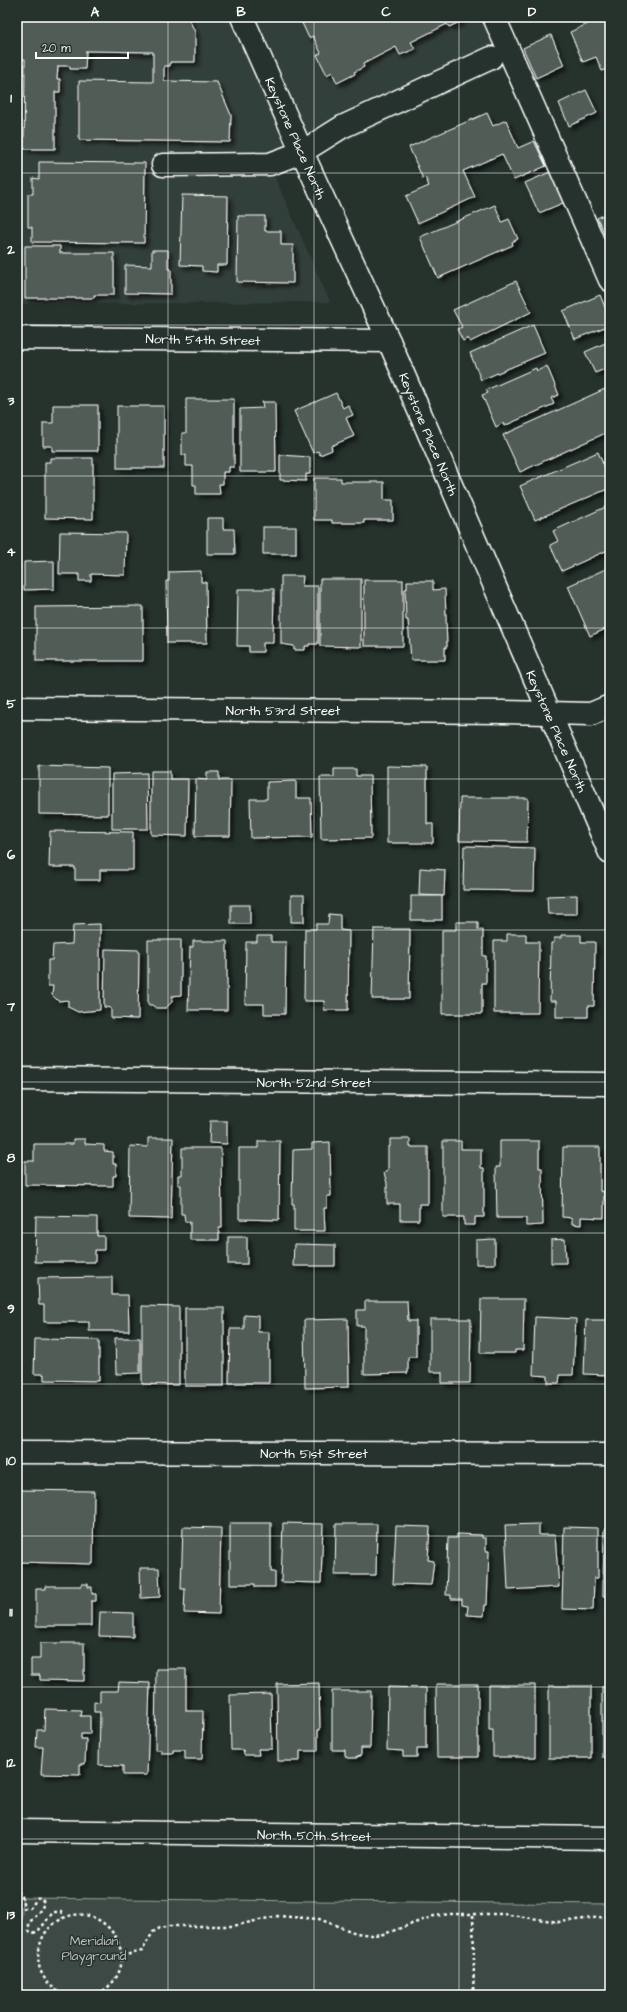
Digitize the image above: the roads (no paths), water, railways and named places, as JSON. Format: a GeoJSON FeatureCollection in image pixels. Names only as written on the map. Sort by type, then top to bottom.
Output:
{"type":"FeatureCollection","features":[{"type":"Feature","properties":{"kind":"street","name":"Keystone Place North"},"geometry":{"type":"LineString","coordinates":[[242,17],[389,341],[548,713],[610,853]]}},
{"type":"Feature","properties":{"kind":"street"},"geometry":{"type":"LineString","coordinates":[[494,17],[610,280]]}},
{"type":"Feature","properties":{"kind":"street"},"geometry":{"type":"LineString","coordinates":[[163,165],[270,164],[302,152],[342,127],[491,58]]}},
{"type":"Feature","properties":{"kind":"street","name":"North 54th Street"},"geometry":{"type":"LineString","coordinates":[[17,338],[389,341]]}},
{"type":"Feature","properties":{"kind":"street"},"geometry":{"type":"LineString","coordinates":[[548,713],[591,714],[610,706]]}},
{"type":"Feature","properties":{"kind":"street","name":"North 53rd Street"},"geometry":{"type":"LineString","coordinates":[[17,708],[548,713]]}},
{"type":"Feature","properties":{"kind":"street","name":"North 52nd Street"},"geometry":{"type":"LineString","coordinates":[[17,1079],[610,1084]]}},
{"type":"Feature","properties":{"kind":"street","name":"North 51st Street"},"geometry":{"type":"LineString","coordinates":[[17,1452],[610,1454]]}},
{"type":"Feature","properties":{"kind":"street","name":"North 50th Street"},"geometry":{"type":"LineString","coordinates":[[17,1831],[610,1838]]}},
{"type":"Feature","properties":{"kind":"park label","name":"Meridian Playground"},"geometry":{"type":"Point","coordinates":[94,1948]}}]}
